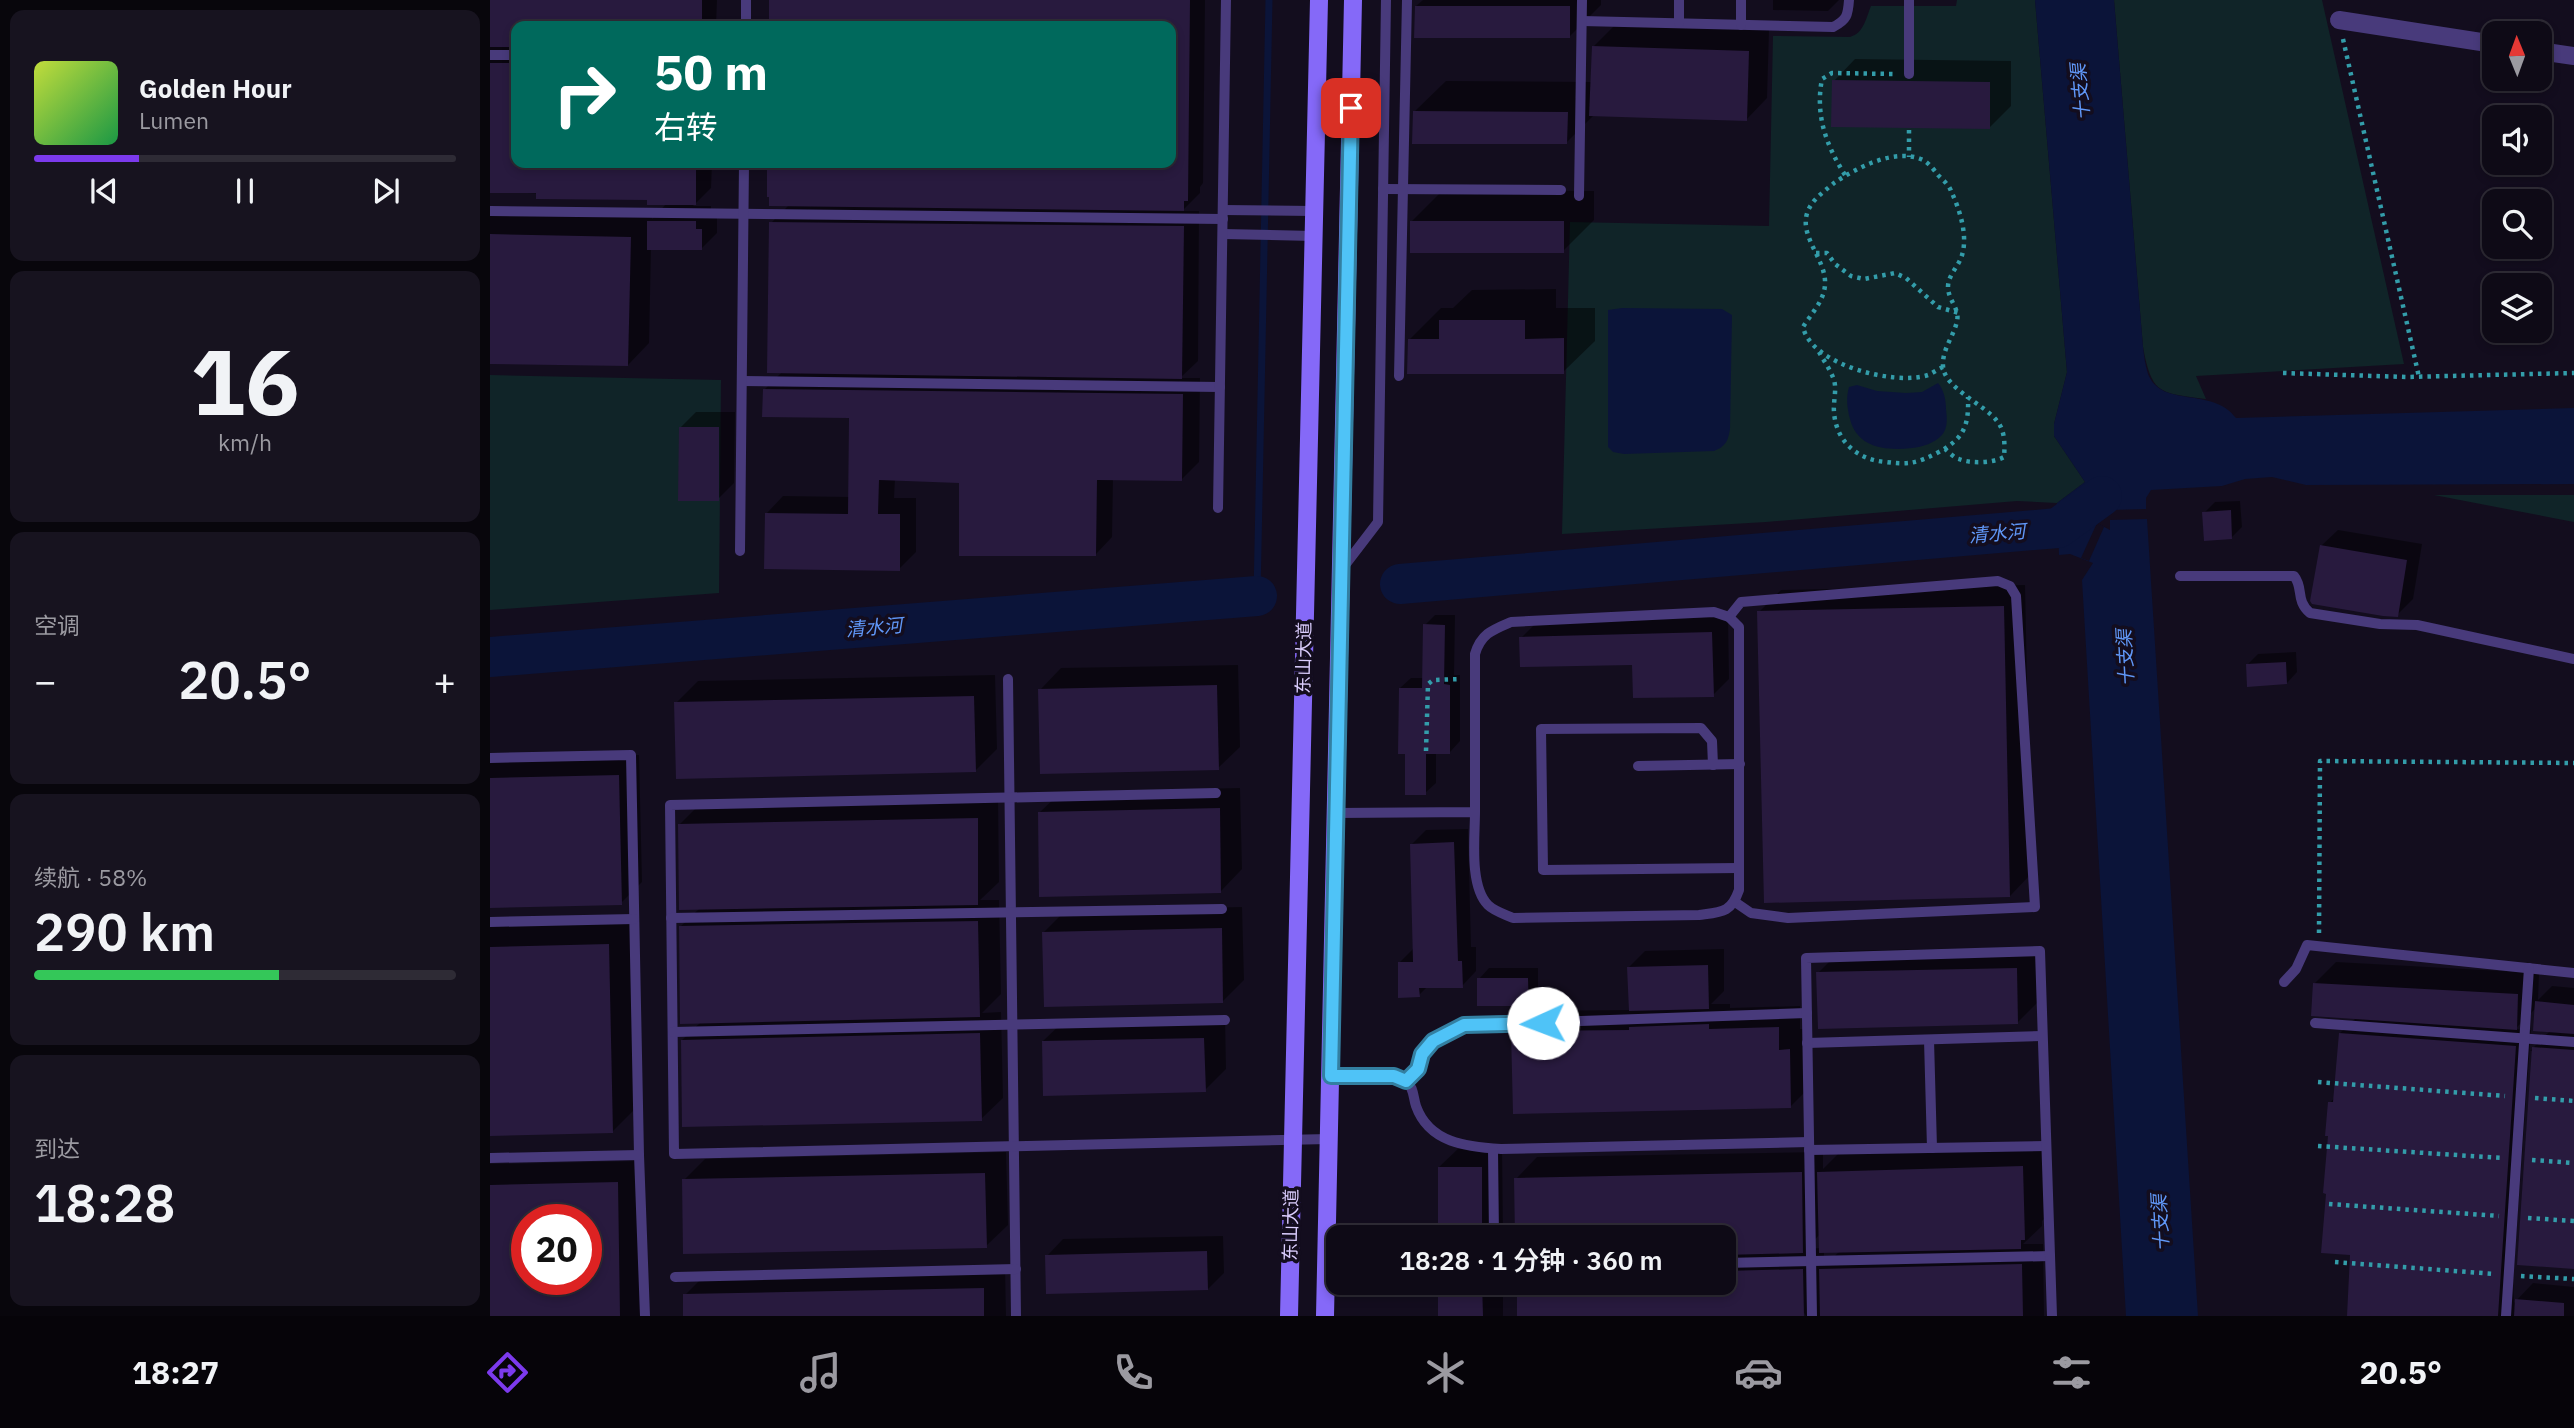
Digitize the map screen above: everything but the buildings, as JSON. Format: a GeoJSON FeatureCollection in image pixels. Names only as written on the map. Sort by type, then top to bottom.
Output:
{"type":"FeatureCollection","features":[{"type":"Feature","properties":{"kind":"main road","name":"东山大道"},"geometry":{"type":"LineString","coordinates":[[1289,1316],[1319,0]]}},
{"type":"Feature","properties":{"kind":"main road","name":"东山大道"},"geometry":{"type":"LineString","coordinates":[[1325,1316],[1353,0]]}},
{"type":"Feature","properties":{"kind":"street"},"geometry":{"type":"LineString","coordinates":[[2339,20],[2482,42]]}},
{"type":"Feature","properties":{"kind":"street"},"geometry":{"type":"LineString","coordinates":[[2552,53],[2574,56]]}},
{"type":"Feature","properties":{"kind":"lane"},"geometry":{"type":"LineString","coordinates":[[746,0],[746,21]]}},
{"type":"Feature","properties":{"kind":"lane"},"geometry":{"type":"LineString","coordinates":[[1218,509],[1226,0]]}},
{"type":"Feature","properties":{"kind":"lane"},"geometry":{"type":"LineString","coordinates":[[1342,570],[1378,522],[1386,0]]}},
{"type":"Feature","properties":{"kind":"lane"},"geometry":{"type":"LineString","coordinates":[[1399,376],[1407,0]]}},
{"type":"Feature","properties":{"kind":"lane"},"geometry":{"type":"LineString","coordinates":[[1579,196],[1582,0]]}},
{"type":"Feature","properties":{"kind":"lane"},"geometry":{"type":"LineString","coordinates":[[1679,0],[1679,23]]}},
{"type":"Feature","properties":{"kind":"lane"},"geometry":{"type":"LineString","coordinates":[[1741,0],[1741,25]]}},
{"type":"Feature","properties":{"kind":"lane"},"geometry":{"type":"LineString","coordinates":[[1581,21],[1833,27],[1848,15],[1849,0]]}},
{"type":"Feature","properties":{"kind":"lane"},"geometry":{"type":"LineString","coordinates":[[1909,0],[1909,74]]}},
{"type":"Feature","properties":{"kind":"lane"},"geometry":{"type":"LineString","coordinates":[[490,55],[511,55]]}},
{"type":"Feature","properties":{"kind":"lane"},"geometry":{"type":"LineString","coordinates":[[740,551],[744,168]]}},
{"type":"Feature","properties":{"kind":"lane"},"geometry":{"type":"LineString","coordinates":[[1383,189],[1561,190]]}},
{"type":"Feature","properties":{"kind":"lane"},"geometry":{"type":"LineString","coordinates":[[490,211],[1223,214],[1254,210],[1314,211]]}},
{"type":"Feature","properties":{"kind":"lane"},"geometry":{"type":"LineString","coordinates":[[1223,234],[1314,236]]}},
{"type":"Feature","properties":{"kind":"lane"},"geometry":{"type":"LineString","coordinates":[[742,382],[1220,387]]}},
{"type":"Feature","properties":{"kind":"lane"},"geometry":{"type":"LineString","coordinates":[[2180,576],[2294,576],[2298,581],[2302,606],[2310,613],[2380,624],[2417,625],[2574,659]]}},
{"type":"Feature","properties":{"kind":"lane"},"geometry":{"type":"LineString","coordinates":[[1729,617],[1741,602],[1998,581],[2010,586],[2016,596],[2035,907],[1788,918],[1751,913],[1735,902]]}},
{"type":"Feature","properties":{"kind":"lane"},"geometry":{"type":"LineString","coordinates":[[1714,611],[1729,617],[1738,627],[1740,644],[1739,890],[1735,902],[1724,912],[1699,915],[1513,918],[1490,908],[1482,898],[1476,879],[1475,678],[1475,654],[1479,642],[1488,631],[1511,622],[1714,611]]}},
{"type":"Feature","properties":{"kind":"lane"},"geometry":{"type":"LineString","coordinates":[[1008,679],[1016,1316]]}},
{"type":"Feature","properties":{"kind":"lane"},"geometry":{"type":"LineString","coordinates":[[1713,765],[1712,741],[1701,728],[1541,729],[1543,870],[1739,869]]}},
{"type":"Feature","properties":{"kind":"lane"},"geometry":{"type":"LineString","coordinates":[[490,758],[631,755],[645,1316]]}},
{"type":"Feature","properties":{"kind":"lane"},"geometry":{"type":"LineString","coordinates":[[1638,766],[1740,764]]}},
{"type":"Feature","properties":{"kind":"lane"},"geometry":{"type":"LineString","coordinates":[[1216,793],[670,805],[674,1154],[1329,1139]]}},
{"type":"Feature","properties":{"kind":"lane"},"geometry":{"type":"LineString","coordinates":[[1336,813],[1475,812]]}},
{"type":"Feature","properties":{"kind":"lane"},"geometry":{"type":"LineString","coordinates":[[671,918],[1222,909]]}},
{"type":"Feature","properties":{"kind":"lane"},"geometry":{"type":"LineString","coordinates":[[490,922],[634,919]]}},
{"type":"Feature","properties":{"kind":"lane"},"geometry":{"type":"LineString","coordinates":[[2284,982],[2297,969],[2307,945],[2574,973]]}},
{"type":"Feature","properties":{"kind":"lane"},"geometry":{"type":"LineString","coordinates":[[1812,1316],[1806,958],[2040,951],[2052,1316]]}},
{"type":"Feature","properties":{"kind":"lane"},"geometry":{"type":"LineString","coordinates":[[2506,1316],[2529,968]]}},
{"type":"Feature","properties":{"kind":"lane"},"geometry":{"type":"LineString","coordinates":[[1406,1081],[1418,1069],[1422,1054],[1433,1041],[1464,1025],[1807,1013]]}},
{"type":"Feature","properties":{"kind":"lane"},"geometry":{"type":"LineString","coordinates":[[673,1032],[1226,1020]]}},
{"type":"Feature","properties":{"kind":"lane"},"geometry":{"type":"LineString","coordinates":[[2315,1023],[2574,1042]]}},
{"type":"Feature","properties":{"kind":"lane"},"geometry":{"type":"LineString","coordinates":[[1807,1043],[2042,1036]]}},
{"type":"Feature","properties":{"kind":"lane"},"geometry":{"type":"LineString","coordinates":[[1929,1040],[1932,1148]]}},
{"type":"Feature","properties":{"kind":"lane"},"geometry":{"type":"LineString","coordinates":[[1331,1076],[1394,1076],[1406,1081],[1413,1090],[1422,1121],[1435,1134],[1458,1144],[1493,1149],[2046,1146]]}},
{"type":"Feature","properties":{"kind":"lane"},"geometry":{"type":"LineString","coordinates":[[1493,1149],[1494,1225]]}},
{"type":"Feature","properties":{"kind":"lane"},"geometry":{"type":"LineString","coordinates":[[490,1158],[639,1155]]}},
{"type":"Feature","properties":{"kind":"lane"},"geometry":{"type":"LineString","coordinates":[[1736,1263],[2050,1256]]}},
{"type":"Feature","properties":{"kind":"lane"},"geometry":{"type":"LineString","coordinates":[[675,1277],[1016,1269]]}},
{"type":"Feature","properties":{"kind":"path"},"geometry":{"type":"LineString","coordinates":[[2339,20],[2419,377]]}},
{"type":"Feature","properties":{"kind":"path"},"geometry":{"type":"LineString","coordinates":[[1845,175],[1825,137],[1819,113],[1822,79],[1832,73],[1909,74]]}},
{"type":"Feature","properties":{"kind":"path"},"geometry":{"type":"LineString","coordinates":[[1909,130],[1909,157]]}},
{"type":"Feature","properties":{"kind":"path"},"geometry":{"type":"LineString","coordinates":[[1943,367],[1927,375],[1898,377],[1863,371],[1835,361],[1805,337],[1803,327],[1822,299],[1825,284],[1823,269],[1805,224],[1811,205],[1845,175],[1888,157],[1909,157],[1924,161],[1950,188],[1960,215],[1964,247],[1948,282],[1948,292],[1959,313],[1944,354],[1943,367],[1947,379],[1997,421],[2002,431],[2004,457],[1979,462],[1959,460],[1945,449]]}},
{"type":"Feature","properties":{"kind":"path"},"geometry":{"type":"LineString","coordinates":[[1816,253],[1827,253],[1835,264],[1851,276],[1864,279],[1895,273],[1906,278],[1938,307],[1959,313]]}},
{"type":"Feature","properties":{"kind":"path"},"geometry":{"type":"LineString","coordinates":[[1818,350],[1834,381],[1834,414],[1837,428],[1849,449],[1864,458],[1909,465],[1945,449],[1966,429],[1968,396]]}},
{"type":"Feature","properties":{"kind":"path"},"geometry":{"type":"LineString","coordinates":[[2283,373],[2419,377],[2574,373]]}},
{"type":"Feature","properties":{"kind":"path"},"geometry":{"type":"LineString","coordinates":[[1426,751],[1428,684],[1433,680],[1475,678]]}},
{"type":"Feature","properties":{"kind":"path"},"geometry":{"type":"LineString","coordinates":[[2319,946],[2320,761],[2574,763]]}},
{"type":"Feature","properties":{"kind":"path"},"geometry":{"type":"LineString","coordinates":[[2318,1082],[2574,1101]]}},
{"type":"Feature","properties":{"kind":"path"},"geometry":{"type":"LineString","coordinates":[[2318,1146],[2574,1163]]}},
{"type":"Feature","properties":{"kind":"path"},"geometry":{"type":"LineString","coordinates":[[2329,1204],[2574,1221]]}},
{"type":"Feature","properties":{"kind":"path"},"geometry":{"type":"LineString","coordinates":[[2336,1262],[2574,1279]]}},
{"type":"Feature","properties":{"kind":"green space"},"geometry":{"type":"Polygon","coordinates":[[[1957,0],[2035,0],[2067,372],[2054,424],[2054,436],[2085,482],[2057,503],[2017,501],[1766,522],[1562,534],[1570,222],[1769,226],[1773,36],[1850,37],[1861,29],[1871,6],[1956,6],[1957,0]]]}},
{"type":"Feature","properties":{"kind":"green space"},"geometry":{"type":"Polygon","coordinates":[[[2114,0],[2322,0],[2404,364],[2196,376],[2206,399],[2168,393],[2155,383],[2146,363],[2143,347],[2114,0]]]}},
{"type":"Feature","properties":{"kind":"green space"},"geometry":{"type":"Polygon","coordinates":[[[490,375],[721,380],[719,593],[490,610],[490,375]]]}},
{"type":"Feature","properties":{"kind":"green space"},"geometry":{"type":"Polygon","coordinates":[[[2434,495],[2574,495],[2574,522],[2434,495]]]}},
{"type":"Feature","properties":{"kind":"water","name":"十支渠"},"geometry":{"type":"Polygon","coordinates":[[[2035,0],[2114,0],[2143,347],[2148,374],[2155,385],[2176,395],[2214,403],[2226,408],[2236,418],[2574,408],[2574,484],[2306,485],[2272,477],[2245,479],[2222,486],[2151,490],[2146,498],[2146,509],[2110,510],[2109,501],[2087,518],[2110,530],[2110,520],[2147,519],[2198,1316],[2126,1316],[2082,580],[2093,563],[2070,554],[2059,555],[2057,503],[2085,482],[2054,436],[2054,424],[2067,372],[2035,0]]]}},
{"type":"Feature","properties":{"kind":"water"},"geometry":{"type":"Polygon","coordinates":[[[1722,309],[1732,315],[1730,429],[1724,445],[1714,451],[1624,454],[1613,452],[1608,447],[1608,310],[1722,309]]]}},
{"type":"Feature","properties":{"kind":"water"},"geometry":{"type":"Polygon","coordinates":[[[1938,383],[1945,399],[1947,423],[1942,435],[1932,442],[1912,448],[1883,448],[1866,442],[1854,429],[1848,407],[1849,387],[1857,385],[1877,391],[1906,393],[1922,392],[1938,383]]]}},
{"type":"Feature","properties":{"kind":"pier"},"geometry":{"type":"Polygon","coordinates":[[[2097,523],[2104,527],[2089,561],[2081,558],[2097,523]]]}},
{"type":"Feature","properties":{"kind":"waterway"},"geometry":{"type":"LineString","coordinates":[[1257,596],[1269,0]]}},
{"type":"Feature","properties":{"kind":"waterway","name":"清水河"},"geometry":{"type":"LineString","coordinates":[[1400,584],[2058,528],[2102,496]]}},
{"type":"Feature","properties":{"kind":"waterway","name":"清水河"},"geometry":{"type":"LineString","coordinates":[[490,657],[1257,596]]}},
{"type":"Feature","properties":{"kind":"route"},"geometry":{"type":"LineString","coordinates":[[1351,108],[1331,1076],[1394,1076],[1406,1081],[1418,1069],[1422,1054],[1433,1041],[1464,1025],[1543,1023]]}}]}
